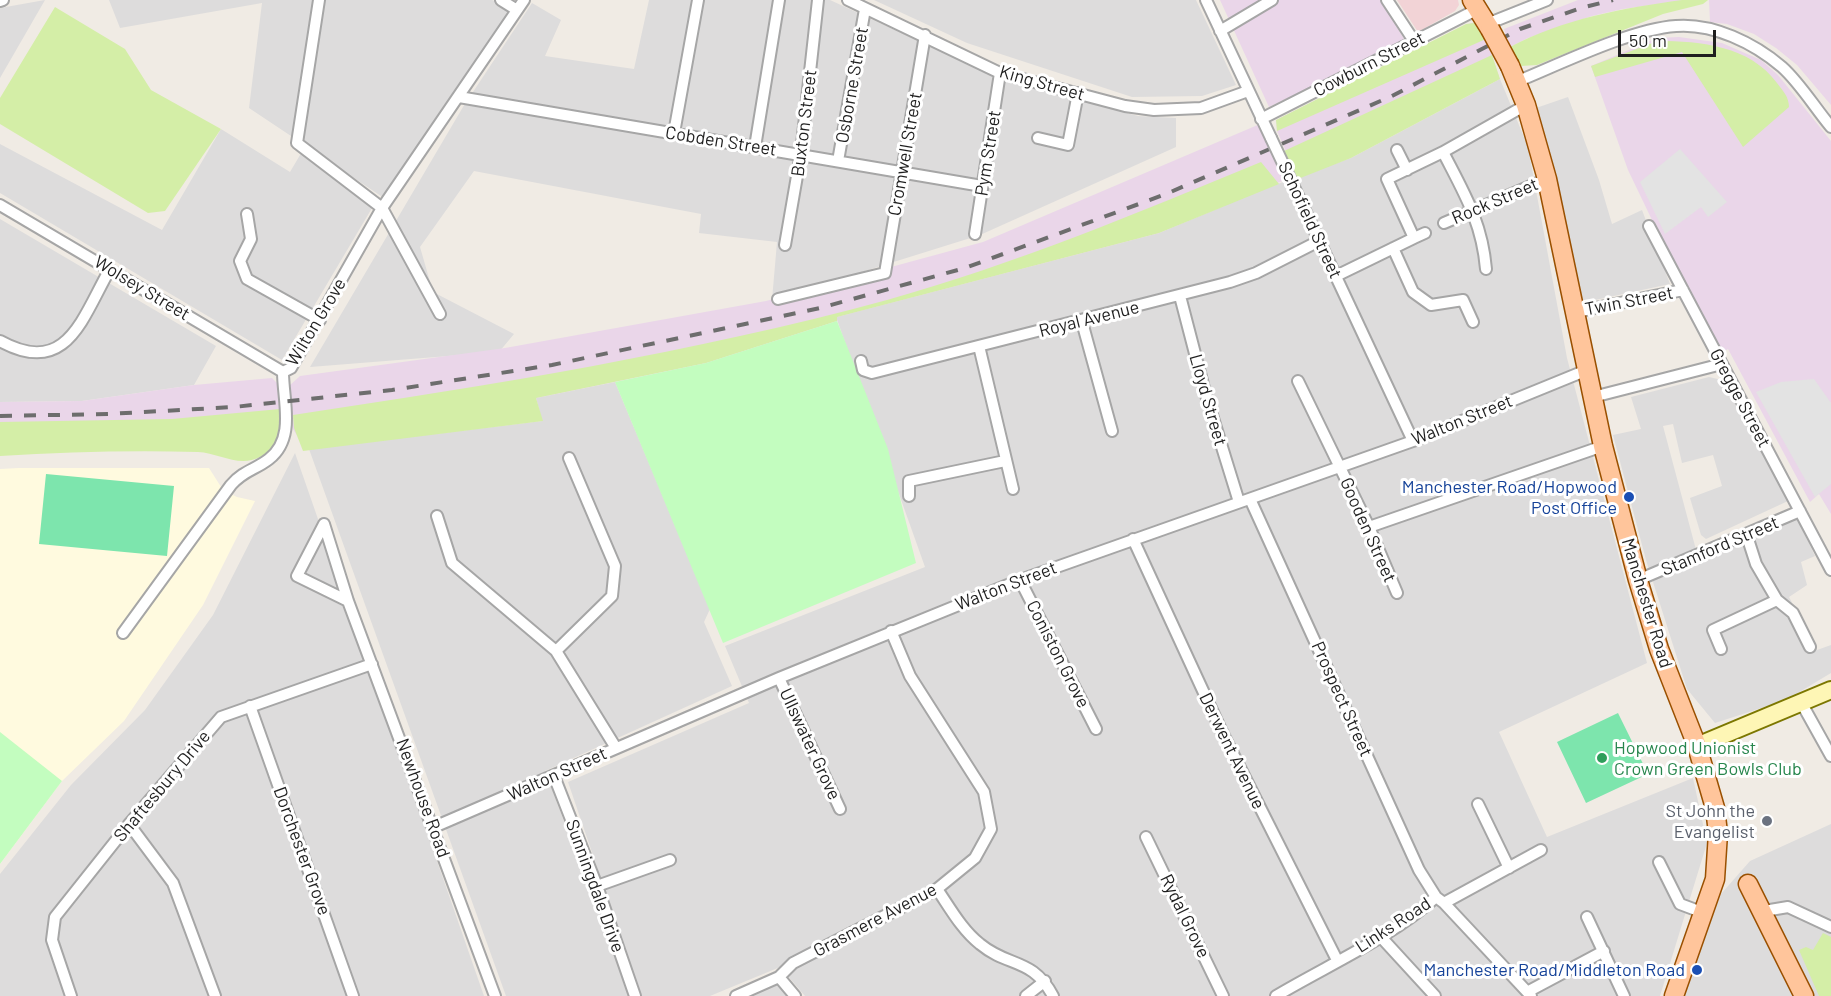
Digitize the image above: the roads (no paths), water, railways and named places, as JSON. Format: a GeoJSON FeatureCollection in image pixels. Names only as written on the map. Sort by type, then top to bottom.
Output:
{"type":"FeatureCollection","features":[{"type":"Feature","properties":{"kind":"main road","name":"Manchester Road"},"geometry":{"type":"LineString","coordinates":[[1482,15],[1527,105],[1547,179],[1603,446],[1638,580],[1659,649],[1697,746],[1715,808],[1718,854],[1714,879],[1704,914],[1674,996]]}},
{"type":"Feature","properties":{"kind":"main road"},"geometry":{"type":"LineString","coordinates":[[1749,884],[1804,996]]}},
{"type":"Feature","properties":{"kind":"street"},"geometry":{"type":"LineString","coordinates":[[319,0],[297,143],[382,208],[440,314]]}},
{"type":"Feature","properties":{"kind":"street"},"geometry":{"type":"LineString","coordinates":[[501,0],[516,10]]}},
{"type":"Feature","properties":{"kind":"street","name":"Wilton Grove"},"geometry":{"type":"LineString","coordinates":[[123,633],[239,476],[271,458],[282,443],[287,431],[283,372],[291,368],[320,320],[382,208],[524,0]]}},
{"type":"Feature","properties":{"kind":"street"},"geometry":{"type":"LineString","coordinates":[[674,134],[698,0]]}},
{"type":"Feature","properties":{"kind":"street"},"geometry":{"type":"LineString","coordinates":[[755,147],[779,0]]}},
{"type":"Feature","properties":{"kind":"street","name":"Buxton Street"},"geometry":{"type":"LineString","coordinates":[[785,245],[801,153],[818,0]]}},
{"type":"Feature","properties":{"kind":"street","name":"King Street"},"geometry":{"type":"LineString","coordinates":[[848,0],[1000,73],[1125,106],[1154,110],[1201,108],[1248,91]]}},
{"type":"Feature","properties":{"kind":"street","name":"Schofield Street"},"geometry":{"type":"LineString","coordinates":[[1206,0],[1413,441]]}},
{"type":"Feature","properties":{"kind":"street"},"geometry":{"type":"LineString","coordinates":[[1220,31],[1272,0]]}},
{"type":"Feature","properties":{"kind":"street"},"geometry":{"type":"LineString","coordinates":[[1387,0],[1414,41]]}},
{"type":"Feature","properties":{"kind":"street","name":"Cowburn Street"},"geometry":{"type":"LineString","coordinates":[[1261,118],[1414,41],[1482,15],[1547,0]]}},
{"type":"Feature","properties":{"kind":"street","name":"Osborne Street"},"geometry":{"type":"LineString","coordinates":[[838,161],[865,9]]}},
{"type":"Feature","properties":{"kind":"street"},"geometry":{"type":"LineString","coordinates":[[1513,74],[1646,31],[1678,26],[1715,30],[1749,44],[1782,67],[1831,128]]}},
{"type":"Feature","properties":{"kind":"street","name":"Cromwell Street"},"geometry":{"type":"LineString","coordinates":[[778,299],[885,273],[925,35]]}},
{"type":"Feature","properties":{"kind":"street","name":"Pym Street"},"geometry":{"type":"LineString","coordinates":[[975,234],[1000,73]]}},
{"type":"Feature","properties":{"kind":"street"},"geometry":{"type":"LineString","coordinates":[[1038,138],[1068,145],[1077,93]]}},
{"type":"Feature","properties":{"kind":"street","name":"Cobden Street"},"geometry":{"type":"LineString","coordinates":[[459,97],[801,153],[982,186]]}},
{"type":"Feature","properties":{"kind":"street"},"geometry":{"type":"LineString","coordinates":[[1414,238],[1387,179],[1443,152],[1527,105]]}},
{"type":"Feature","properties":{"kind":"street"},"geometry":{"type":"LineString","coordinates":[[1397,150],[1407,170]]}},
{"type":"Feature","properties":{"kind":"street"},"geometry":{"type":"LineString","coordinates":[[1443,152],[1474,212],[1484,244],[1486,269]]}},
{"type":"Feature","properties":{"kind":"street","name":"Rock Street"},"geometry":{"type":"LineString","coordinates":[[1444,223],[1547,179]]}},
{"type":"Feature","properties":{"kind":"street","name":"Wolsey Street"},"geometry":{"type":"LineString","coordinates":[[0,205],[283,372]]}},
{"type":"Feature","properties":{"kind":"street"},"geometry":{"type":"LineString","coordinates":[[247,214],[251,239],[240,261],[247,279],[320,320]]}},
{"type":"Feature","properties":{"kind":"street","name":"Gregge Street"},"geometry":{"type":"LineString","coordinates":[[1649,226],[1831,570]]}},
{"type":"Feature","properties":{"kind":"street"},"geometry":{"type":"LineString","coordinates":[[1335,276],[1425,233]]}},
{"type":"Feature","properties":{"kind":"street","name":"Royal Avenue"},"geometry":{"type":"LineString","coordinates":[[861,361],[863,369],[872,373],[1082,322],[1256,273],[1319,241]]}},
{"type":"Feature","properties":{"kind":"street"},"geometry":{"type":"LineString","coordinates":[[1393,248],[1413,292],[1431,305],[1462,300],[1473,322]]}},
{"type":"Feature","properties":{"kind":"street"},"geometry":{"type":"LineString","coordinates":[[0,341],[18,351],[35,354],[59,347],[72,336],[110,269]]}},
{"type":"Feature","properties":{"kind":"street","name":"Twin Street"},"geometry":{"type":"LineString","coordinates":[[1576,312],[1683,290]]}},
{"type":"Feature","properties":{"kind":"street","name":"Lloyd Street"},"geometry":{"type":"LineString","coordinates":[[1180,296],[1205,392],[1245,500]]}},
{"type":"Feature","properties":{"kind":"street"},"geometry":{"type":"LineString","coordinates":[[1082,322],[1112,431]]}},
{"type":"Feature","properties":{"kind":"street"},"geometry":{"type":"LineString","coordinates":[[979,346],[1013,489]]}},
{"type":"Feature","properties":{"kind":"street"},"geometry":{"type":"LineString","coordinates":[[1593,397],[1722,364]]}},
{"type":"Feature","properties":{"kind":"street","name":"Walton Street"},"geometry":{"type":"LineString","coordinates":[[434,827],[779,678],[1020,580],[1413,441],[1587,370]]}},
{"type":"Feature","properties":{"kind":"street","name":"Gooden Street"},"geometry":{"type":"LineString","coordinates":[[1298,381],[1369,526],[1397,593]]}},
{"type":"Feature","properties":{"kind":"street"},"geometry":{"type":"LineString","coordinates":[[1369,526],[1603,446]]}},
{"type":"Feature","properties":{"kind":"street"},"geometry":{"type":"LineString","coordinates":[[556,651],[612,596],[615,566],[569,458]]}},
{"type":"Feature","properties":{"kind":"street"},"geometry":{"type":"LineString","coordinates":[[909,496],[909,481],[1005,461]]}},
{"type":"Feature","properties":{"kind":"street","name":"Prospect Street"},"geometry":{"type":"LineString","coordinates":[[1245,500],[1419,870],[1440,900],[1530,994]]}},
{"type":"Feature","properties":{"kind":"street","name":"Stamford Street"},"geometry":{"type":"LineString","coordinates":[[1638,580],[1747,536],[1800,511]]}},
{"type":"Feature","properties":{"kind":"street"},"geometry":{"type":"LineString","coordinates":[[437,516],[452,562],[556,651],[616,748]]}},
{"type":"Feature","properties":{"kind":"street","name":"Newhouse Road"},"geometry":{"type":"LineString","coordinates":[[348,601],[297,576],[324,524],[348,601],[495,996]]}},
{"type":"Feature","properties":{"kind":"street"},"geometry":{"type":"LineString","coordinates":[[1747,536],[1756,564],[1778,600],[1793,613],[1810,647]]}},
{"type":"Feature","properties":{"kind":"street","name":"Derwent Avenue"},"geometry":{"type":"LineString","coordinates":[[1133,539],[1222,732],[1337,960]]}},
{"type":"Feature","properties":{"kind":"street","name":"Coniston Grove"},"geometry":{"type":"LineString","coordinates":[[1020,580],[1096,729]]}},
{"type":"Feature","properties":{"kind":"street"},"geometry":{"type":"LineString","coordinates":[[1721,649],[1713,630],[1778,600]]}},
{"type":"Feature","properties":{"kind":"street","name":"Grasmere Avenue"},"geometry":{"type":"LineString","coordinates":[[736,996],[779,977],[793,963],[937,889],[975,858],[991,829],[984,792],[910,676],[891,632]]}},
{"type":"Feature","properties":{"kind":"street","name":"Shaftesbury Drive"},"geometry":{"type":"LineString","coordinates":[[71,996],[52,940],[55,917],[129,824],[220,717],[372,664]]}},
{"type":"Feature","properties":{"kind":"street","name":"Ullswater Grove"},"geometry":{"type":"LineString","coordinates":[[779,678],[840,809]]}},
{"type":"Feature","properties":{"kind":"street"},"geometry":{"type":"LineString","coordinates":[[1697,746],[1831,690]]}},
{"type":"Feature","properties":{"kind":"street"},"geometry":{"type":"LineString","coordinates":[[1802,704],[1831,756]]}},
{"type":"Feature","properties":{"kind":"street","name":"Dorchester Grove"},"geometry":{"type":"LineString","coordinates":[[250,706],[353,996]]}},
{"type":"Feature","properties":{"kind":"street","name":"Sunningdale Drive"},"geometry":{"type":"LineString","coordinates":[[554,776],[597,886],[635,996]]}},
{"type":"Feature","properties":{"kind":"street"},"geometry":{"type":"LineString","coordinates":[[1478,804],[1509,868]]}},
{"type":"Feature","properties":{"kind":"street"},"geometry":{"type":"LineString","coordinates":[[129,824],[173,883],[215,996]]}},
{"type":"Feature","properties":{"kind":"street","name":"Rydal Grove"},"geometry":{"type":"LineString","coordinates":[[1146,837],[1223,996]]}},
{"type":"Feature","properties":{"kind":"street","name":"Links Road"},"geometry":{"type":"LineString","coordinates":[[1276,996],[1440,900],[1509,868],[1541,850]]}},
{"type":"Feature","properties":{"kind":"street"},"geometry":{"type":"LineString","coordinates":[[597,886],[670,860]]}},
{"type":"Feature","properties":{"kind":"street"},"geometry":{"type":"LineString","coordinates":[[1659,862],[1680,904],[1704,914]]}},
{"type":"Feature","properties":{"kind":"street"},"geometry":{"type":"LineString","coordinates":[[937,889],[968,933],[995,954],[1031,968],[1045,981],[1053,996]]}},
{"type":"Feature","properties":{"kind":"street"},"geometry":{"type":"LineString","coordinates":[[1764,911],[1788,907],[1831,927]]}},
{"type":"Feature","properties":{"kind":"street"},"geometry":{"type":"LineString","coordinates":[[1587,917],[1624,996]]}},
{"type":"Feature","properties":{"kind":"street"},"geometry":{"type":"LineString","coordinates":[[1380,936],[1435,996]]}},
{"type":"Feature","properties":{"kind":"street"},"geometry":{"type":"LineString","coordinates":[[1530,994],[1604,951]]}},
{"type":"Feature","properties":{"kind":"street"},"geometry":{"type":"LineString","coordinates":[[779,977],[795,996]]}},
{"type":"Feature","properties":{"kind":"street"},"geometry":{"type":"LineString","coordinates":[[1026,996],[1045,981]]}},
{"type":"Feature","properties":{"kind":"railway"},"geometry":{"type":"LineString","coordinates":[[0,416],[108,414],[234,407],[392,390],[552,365],[820,308],[965,268],[1166,194],[1392,96],[1520,29],[1581,8],[1613,0]]}},
{"type":"Feature","properties":{"kind":"place","name":"Manchester Road/Hopwood Post Office"},"geometry":{"type":"Point","coordinates":[1629,497]}},
{"type":"Feature","properties":{"kind":"place","name":"Hopwood Unionist Crown Green Bowls Club"},"geometry":{"type":"Point","coordinates":[1602,758]}},
{"type":"Feature","properties":{"kind":"place","name":"St John the Evangelist"},"geometry":{"type":"Point","coordinates":[1767,821]}},
{"type":"Feature","properties":{"kind":"place","name":"Manchester Road/Middleton Road"},"geometry":{"type":"Point","coordinates":[1697,970]}}]}
